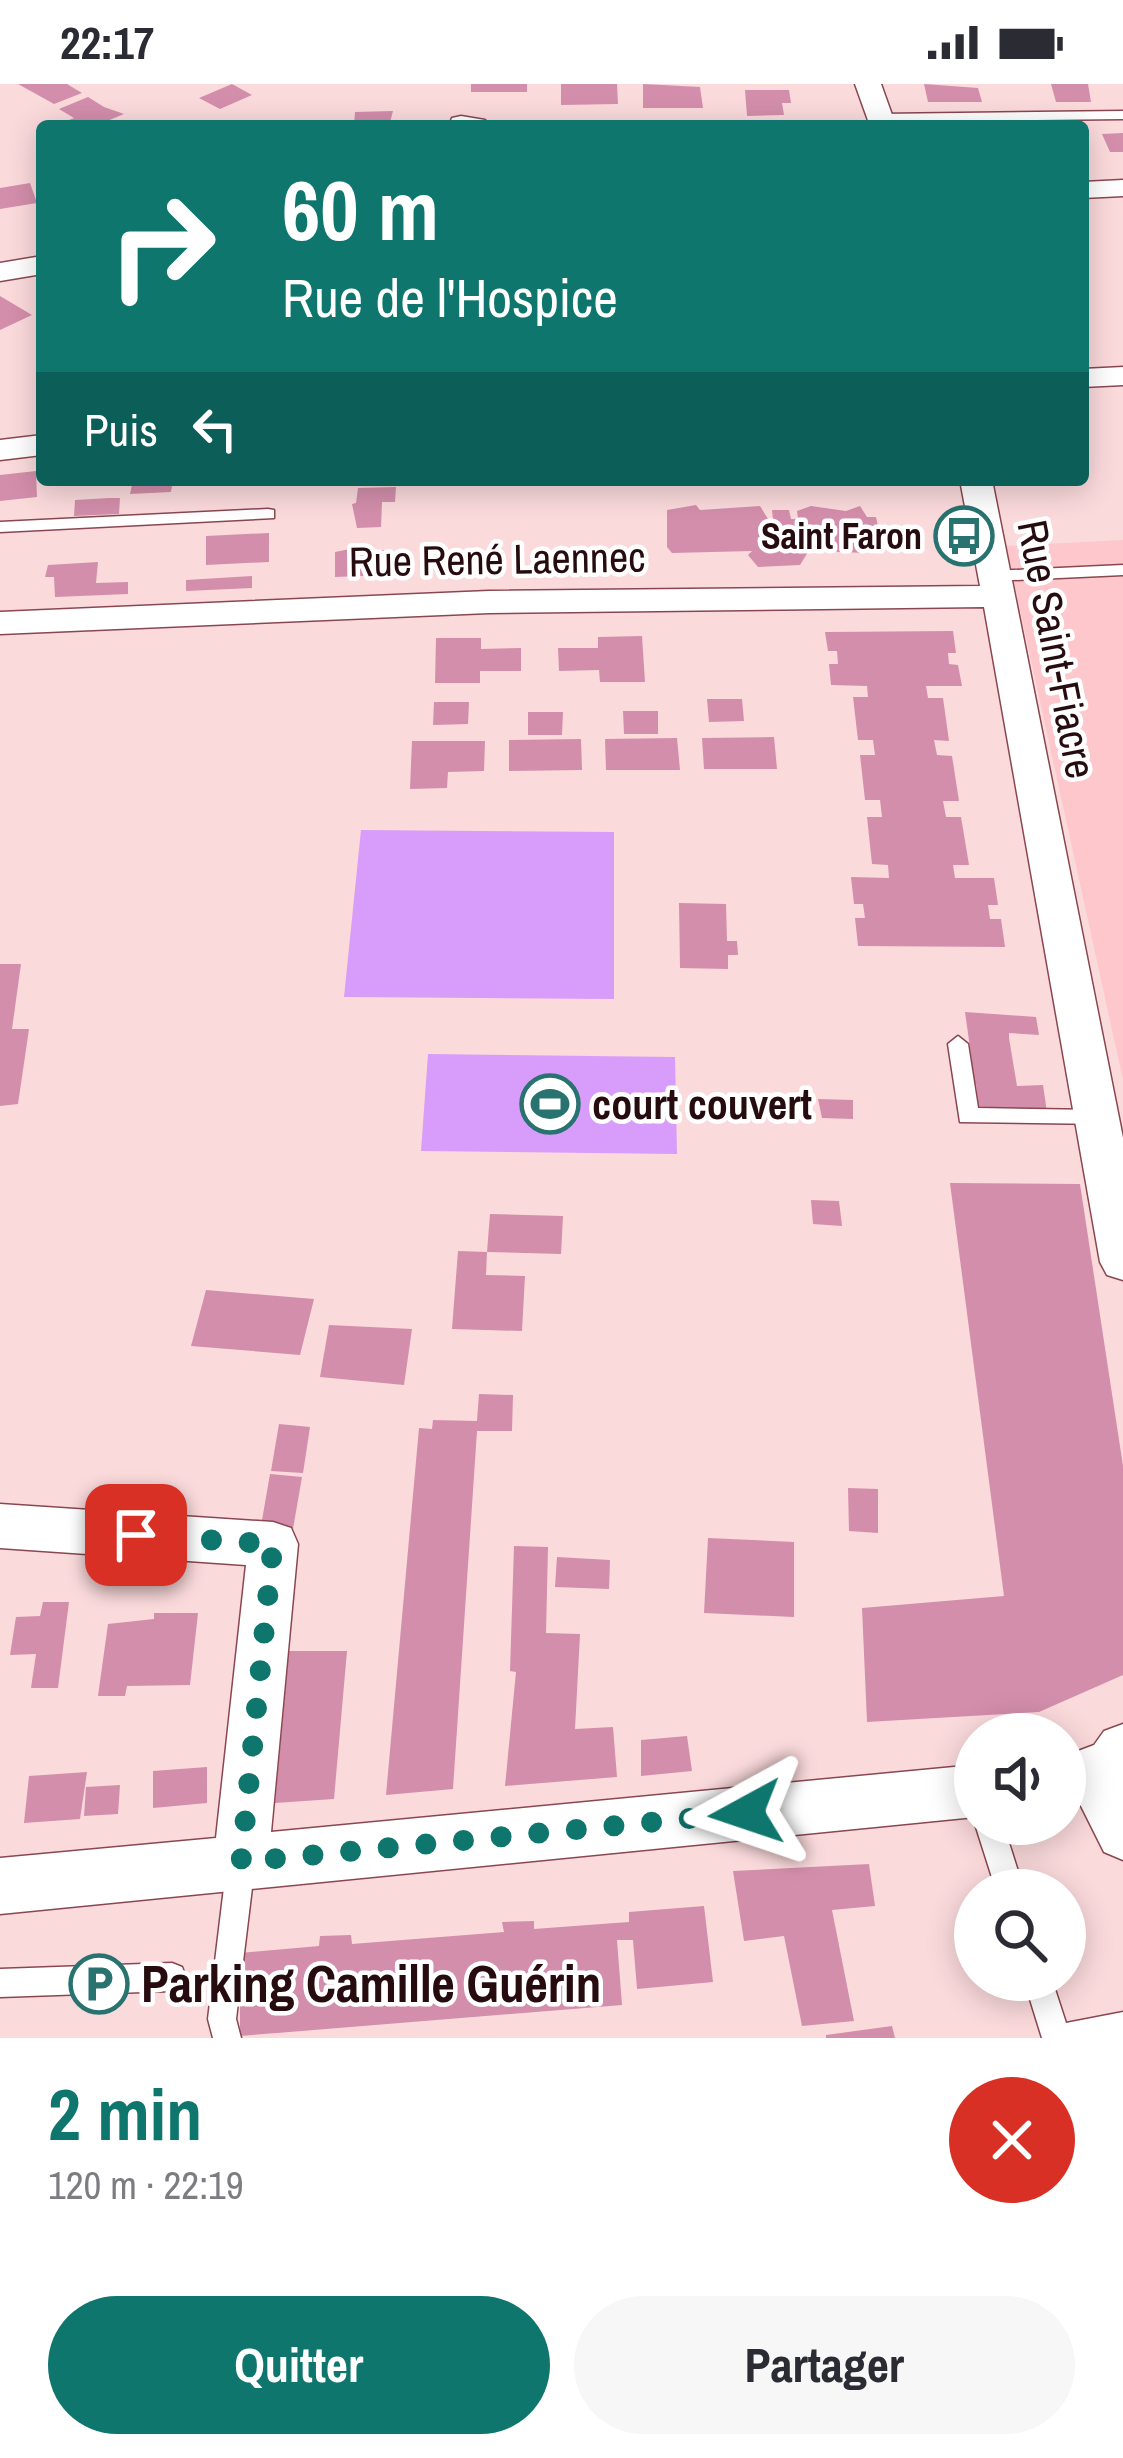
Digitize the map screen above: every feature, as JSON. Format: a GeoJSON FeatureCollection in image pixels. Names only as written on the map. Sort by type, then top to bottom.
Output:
{"type":"FeatureCollection","features":[{"type":"Feature","properties":{"kind":"street"},"geometry":{"type":"LineString","coordinates":[[868,84],[881,120]]}},
{"type":"Feature","properties":{"kind":"street"},"geometry":{"type":"LineString","coordinates":[[1089,190],[1123,188]]}},
{"type":"Feature","properties":{"kind":"street"},"geometry":{"type":"LineString","coordinates":[[0,272],[36,266]]}},
{"type":"Feature","properties":{"kind":"street"},"geometry":{"type":"LineString","coordinates":[[1089,378],[1123,376]]}},
{"type":"Feature","properties":{"kind":"street"},"geometry":{"type":"LineString","coordinates":[[0,450],[36,446]]}},
{"type":"Feature","properties":{"kind":"street","name":"Rue Saint-Fiacre"},"geometry":{"type":"LineString","coordinates":[[977,486],[1108,1127],[1123,1262]]}},
{"type":"Feature","properties":{"kind":"street","name":"Rue René Laennec"},"geometry":{"type":"LineString","coordinates":[[0,623],[995,586]]}},
{"type":"Feature","properties":{"kind":"street"},"geometry":{"type":"LineString","coordinates":[[0,1526],[273,1544],[241,1862]]}},
{"type":"Feature","properties":{"kind":"street"},"geometry":{"type":"LineString","coordinates":[[1099,1766],[1103,1796],[1120,1831]]}},
{"type":"Feature","properties":{"kind":"street"},"geometry":{"type":"LineString","coordinates":[[0,1886],[954,1793]]}},
{"type":"Feature","properties":{"kind":"street"},"geometry":{"type":"LineString","coordinates":[[1086,1813],[1120,1831]]}},
{"type":"Feature","properties":{"kind":"lane"},"geometry":{"type":"LineString","coordinates":[[951,120],[1123,115]]}},
{"type":"Feature","properties":{"kind":"lane"},"geometry":{"type":"LineString","coordinates":[[0,527],[268,514]]}},
{"type":"Feature","properties":{"kind":"lane"},"geometry":{"type":"LineString","coordinates":[[995,586],[1123,570]]}},
{"type":"Feature","properties":{"kind":"lane"},"geometry":{"type":"LineString","coordinates":[[958,1043],[968,1116],[1108,1127]]}},
{"type":"Feature","properties":{"kind":"lane"},"geometry":{"type":"LineString","coordinates":[[227,2038],[222,2019],[241,1862]]}},
{"type":"Feature","properties":{"kind":"lane"},"geometry":{"type":"LineString","coordinates":[[0,1983],[172,1977]]}},
{"type":"Feature","properties":{"kind":"lane"},"geometry":{"type":"LineString","coordinates":[[1046,2001],[1059,2038],[1123,2026]]}},
{"type":"Feature","properties":{"kind":"shaded area"},"geometry":{"type":"Polygon","coordinates":[[[1123,540],[1123,1080],[1006,546],[1123,540]]]}},
{"type":"Feature","properties":{"kind":"shaded area"},"geometry":{"type":"Polygon","coordinates":[[[361,830],[614,832],[614,999],[344,997],[361,830]]]}},
{"type":"Feature","properties":{"kind":"shaded area","name":"court couvert"},"geometry":{"type":"Polygon","coordinates":[[[428,1054],[675,1057],[677,1154],[421,1151],[428,1054]]]}},
{"type":"Feature","properties":{"kind":"building"},"geometry":{"type":"Polygon","coordinates":[[[18,84],[67,84],[82,93],[54,104],[18,84]]]}},
{"type":"Feature","properties":{"kind":"building"},"geometry":{"type":"Polygon","coordinates":[[[232,84],[252,95],[220,109],[199,98],[232,84]]]}},
{"type":"Feature","properties":{"kind":"building"},"geometry":{"type":"Polygon","coordinates":[[[471,84],[527,84],[527,92],[471,92],[471,84]]]}},
{"type":"Feature","properties":{"kind":"building"},"geometry":{"type":"Polygon","coordinates":[[[561,84],[617,84],[618,104],[561,105],[561,84]]]}},
{"type":"Feature","properties":{"kind":"building"},"geometry":{"type":"Polygon","coordinates":[[[643,84],[700,87],[703,108],[643,108],[643,84]]]}},
{"type":"Feature","properties":{"kind":"building"},"geometry":{"type":"Polygon","coordinates":[[[924,84],[978,88],[982,102],[928,102],[924,84]]]}},
{"type":"Feature","properties":{"kind":"building"},"geometry":{"type":"Polygon","coordinates":[[[1051,84],[1088,84],[1091,102],[1056,102],[1051,84]]]}},
{"type":"Feature","properties":{"kind":"building"},"geometry":{"type":"Polygon","coordinates":[[[745,90],[789,90],[791,103],[782,103],[784,115],[747,116],[745,90]]]}},
{"type":"Feature","properties":{"kind":"building"},"geometry":{"type":"Polygon","coordinates":[[[88,97],[124,114],[110,120],[69,120],[74,118],[59,109],[88,97]]]}},
{"type":"Feature","properties":{"kind":"building"},"geometry":{"type":"Polygon","coordinates":[[[393,111],[391,120],[354,120],[355,112],[393,111]]]}},
{"type":"Feature","properties":{"kind":"building"},"geometry":{"type":"Polygon","coordinates":[[[1123,133],[1123,152],[1110,152],[1102,134],[1123,133]]]}},
{"type":"Feature","properties":{"kind":"building"},"geometry":{"type":"Polygon","coordinates":[[[30,183],[36,203],[0,209],[0,188],[30,183]]]}},
{"type":"Feature","properties":{"kind":"building"},"geometry":{"type":"Polygon","coordinates":[[[0,296],[32,315],[0,330],[0,296]]]}},
{"type":"Feature","properties":{"kind":"building"},"geometry":{"type":"Polygon","coordinates":[[[36,471],[37,497],[0,501],[0,475],[36,471]]]}},
{"type":"Feature","properties":{"kind":"building"},"geometry":{"type":"Polygon","coordinates":[[[132,486],[172,486],[171,492],[130,494],[132,486]]]}},
{"type":"Feature","properties":{"kind":"building"},"geometry":{"type":"Polygon","coordinates":[[[396,487],[395,502],[382,502],[381,527],[357,528],[352,504],[358,488],[396,487]]]}},
{"type":"Feature","properties":{"kind":"building"},"geometry":{"type":"Polygon","coordinates":[[[120,498],[119,514],[74,516],[75,500],[120,498]]]}},
{"type":"Feature","properties":{"kind":"building"},"geometry":{"type":"Polygon","coordinates":[[[696,505],[700,510],[760,506],[768,519],[773,519],[772,510],[789,510],[791,519],[798,519],[797,511],[811,506],[846,511],[860,506],[867,517],[876,517],[878,526],[868,527],[870,548],[866,553],[808,552],[800,565],[758,567],[748,555],[752,551],[672,553],[667,547],[667,510],[696,505]]]}},
{"type":"Feature","properties":{"kind":"building"},"geometry":{"type":"Polygon","coordinates":[[[269,533],[269,562],[206,565],[206,536],[269,533]]]}},
{"type":"Feature","properties":{"kind":"building"},"geometry":{"type":"Polygon","coordinates":[[[365,546],[366,550],[384,550],[386,575],[335,577],[335,552],[365,546]]]}},
{"type":"Feature","properties":{"kind":"building"},"geometry":{"type":"Polygon","coordinates":[[[98,562],[96,583],[128,582],[128,594],[55,597],[54,577],[45,577],[48,565],[98,562]]]}},
{"type":"Feature","properties":{"kind":"building"},"geometry":{"type":"Polygon","coordinates":[[[252,576],[252,588],[186,591],[186,580],[252,576]]]}},
{"type":"Feature","properties":{"kind":"building"},"geometry":{"type":"Polygon","coordinates":[[[953,631],[956,653],[948,653],[949,664],[958,665],[962,686],[926,686],[928,698],[943,698],[949,741],[934,740],[937,755],[952,756],[959,801],[943,801],[946,817],[961,817],[969,865],[953,865],[955,878],[994,878],[998,905],[988,905],[990,919],[1001,919],[1005,947],[858,946],[855,918],[865,918],[863,904],[854,904],[851,877],[889,878],[888,865],[872,864],[867,817],[882,817],[880,800],[865,800],[860,755],[875,755],[873,740],[858,740],[853,697],[868,697],[867,686],[831,685],[829,664],[838,664],[837,651],[828,651],[825,632],[953,631]]]}},
{"type":"Feature","properties":{"kind":"building"},"geometry":{"type":"Polygon","coordinates":[[[642,636],[645,682],[600,682],[599,670],[559,671],[558,648],[598,648],[598,637],[642,636]]]}},
{"type":"Feature","properties":{"kind":"building"},"geometry":{"type":"Polygon","coordinates":[[[436,638],[481,638],[481,649],[521,648],[521,671],[480,671],[480,683],[435,683],[436,638]]]}},
{"type":"Feature","properties":{"kind":"building"},"geometry":{"type":"Polygon","coordinates":[[[707,699],[742,699],[744,721],[709,722],[707,699]]]}},
{"type":"Feature","properties":{"kind":"building"},"geometry":{"type":"Polygon","coordinates":[[[434,702],[469,702],[468,724],[433,725],[434,702]]]}},
{"type":"Feature","properties":{"kind":"building"},"geometry":{"type":"Polygon","coordinates":[[[623,711],[658,711],[658,734],[624,734],[623,711]]]}},
{"type":"Feature","properties":{"kind":"building"},"geometry":{"type":"Polygon","coordinates":[[[528,712],[563,712],[562,735],[528,735],[528,712]]]}},
{"type":"Feature","properties":{"kind":"building"},"geometry":{"type":"Polygon","coordinates":[[[774,737],[777,769],[704,769],[702,738],[774,737]]]}},
{"type":"Feature","properties":{"kind":"building"},"geometry":{"type":"Polygon","coordinates":[[[677,738],[680,770],[606,770],[605,739],[677,738]]]}},
{"type":"Feature","properties":{"kind":"building"},"geometry":{"type":"Polygon","coordinates":[[[581,739],[582,770],[509,771],[509,740],[581,739]]]}},
{"type":"Feature","properties":{"kind":"building"},"geometry":{"type":"Polygon","coordinates":[[[412,741],[485,741],[484,771],[448,772],[447,788],[410,789],[412,741]]]}},
{"type":"Feature","properties":{"kind":"building"},"geometry":{"type":"Polygon","coordinates":[[[679,903],[726,904],[727,941],[737,941],[738,955],[728,955],[728,969],[680,968],[679,903]]]}},
{"type":"Feature","properties":{"kind":"building"},"geometry":{"type":"Polygon","coordinates":[[[0,964],[21,964],[12,1029],[29,1029],[18,1104],[0,1106],[0,964]]]}},
{"type":"Feature","properties":{"kind":"building"},"geometry":{"type":"Polygon","coordinates":[[[965,1012],[1036,1017],[1039,1035],[1009,1033],[1009,1038],[1017,1086],[1043,1085],[1047,1112],[979,1111],[976,1084],[969,1084],[967,1062],[972,1062],[965,1012]]]}},
{"type":"Feature","properties":{"kind":"building"},"geometry":{"type":"Polygon","coordinates":[[[818,1099],[853,1100],[853,1119],[822,1118],[818,1099]]]}},
{"type":"Feature","properties":{"kind":"building"},"geometry":{"type":"Polygon","coordinates":[[[950,1183],[1080,1184],[1123,1466],[1123,1675],[1039,1712],[954,1713],[954,1717],[867,1722],[862,1608],[1004,1596],[950,1183]]]}},
{"type":"Feature","properties":{"kind":"building"},"geometry":{"type":"Polygon","coordinates":[[[811,1200],[839,1201],[842,1226],[813,1224],[811,1200]]]}},
{"type":"Feature","properties":{"kind":"building"},"geometry":{"type":"Polygon","coordinates":[[[490,1214],[563,1216],[561,1254],[487,1252],[490,1214]]]}},
{"type":"Feature","properties":{"kind":"building"},"geometry":{"type":"Polygon","coordinates":[[[458,1251],[487,1252],[486,1275],[525,1276],[522,1331],[452,1329],[458,1251]]]}},
{"type":"Feature","properties":{"kind":"building"},"geometry":{"type":"Polygon","coordinates":[[[206,1290],[314,1299],[300,1355],[191,1346],[206,1290]]]}},
{"type":"Feature","properties":{"kind":"building"},"geometry":{"type":"Polygon","coordinates":[[[329,1325],[412,1329],[404,1385],[320,1377],[329,1325]]]}},
{"type":"Feature","properties":{"kind":"building"},"geometry":{"type":"Polygon","coordinates":[[[479,1394],[513,1395],[512,1431],[477,1431],[453,1789],[386,1795],[419,1428],[432,1429],[433,1420],[477,1421],[479,1394]]]}},
{"type":"Feature","properties":{"kind":"building"},"geometry":{"type":"Polygon","coordinates":[[[279,1424],[310,1427],[303,1473],[271,1471],[279,1424]]]}},
{"type":"Feature","properties":{"kind":"building"},"geometry":{"type":"Polygon","coordinates":[[[270,1474],[302,1477],[293,1529],[261,1526],[270,1474]]]}},
{"type":"Feature","properties":{"kind":"building"},"geometry":{"type":"Polygon","coordinates":[[[848,1488],[878,1489],[878,1533],[849,1531],[848,1488]]]}},
{"type":"Feature","properties":{"kind":"building"},"geometry":{"type":"Polygon","coordinates":[[[708,1538],[794,1542],[794,1617],[704,1613],[708,1538]]]}},
{"type":"Feature","properties":{"kind":"building"},"geometry":{"type":"Polygon","coordinates":[[[514,1546],[548,1547],[546,1633],[580,1634],[575,1729],[613,1727],[617,1777],[505,1786],[516,1672],[510,1671],[514,1546]]]}},
{"type":"Feature","properties":{"kind":"building"},"geometry":{"type":"Polygon","coordinates":[[[557,1557],[610,1560],[609,1589],[555,1587],[557,1557]]]}},
{"type":"Feature","properties":{"kind":"building"},"geometry":{"type":"Polygon","coordinates":[[[43,1602],[69,1602],[58,1688],[31,1688],[36,1654],[10,1655],[16,1617],[40,1616],[43,1602]]]}},
{"type":"Feature","properties":{"kind":"building"},"geometry":{"type":"Polygon","coordinates":[[[154,1613],[198,1613],[190,1685],[127,1686],[125,1696],[98,1696],[108,1624],[154,1619],[154,1613]]]}},
{"type":"Feature","properties":{"kind":"building"},"geometry":{"type":"Polygon","coordinates":[[[289,1651],[347,1651],[334,1799],[275,1803],[289,1651]]]}},
{"type":"Feature","properties":{"kind":"building"},"geometry":{"type":"Polygon","coordinates":[[[687,1736],[692,1771],[641,1776],[641,1740],[687,1736]]]}},
{"type":"Feature","properties":{"kind":"building"},"geometry":{"type":"Polygon","coordinates":[[[207,1767],[207,1803],[153,1808],[153,1771],[207,1767]]]}},
{"type":"Feature","properties":{"kind":"building"},"geometry":{"type":"Polygon","coordinates":[[[87,1772],[80,1819],[24,1823],[29,1776],[87,1772]]]}},
{"type":"Feature","properties":{"kind":"building"},"geometry":{"type":"Polygon","coordinates":[[[120,1785],[118,1814],[84,1816],[86,1787],[120,1785]]]}},
{"type":"Feature","properties":{"kind":"building"},"geometry":{"type":"Polygon","coordinates":[[[869,1864],[875,1906],[832,1910],[854,2021],[802,2026],[784,1936],[744,1941],[733,1871],[869,1864]]]}},
{"type":"Feature","properties":{"kind":"building"},"geometry":{"type":"Polygon","coordinates":[[[704,1906],[713,1982],[637,1989],[633,1940],[617,1940],[622,2005],[240,2036],[240,1953],[319,1946],[320,1936],[351,1935],[352,1944],[504,1932],[502,1922],[534,1921],[534,1929],[629,1922],[629,1912],[704,1906]]]}},
{"type":"Feature","properties":{"kind":"building"},"geometry":{"type":"Polygon","coordinates":[[[892,2026],[895,2038],[826,2038],[826,2035],[892,2026]]]}},
{"type":"Feature","properties":{"kind":"place","name":"Saint Faron"},"geometry":{"type":"Point","coordinates":[964,536]}},
{"type":"Feature","properties":{"kind":"place","name":"court couvert"},"geometry":{"type":"Point","coordinates":[550,1104]}},
{"type":"Feature","properties":{"kind":"place","name":"Parking Camille Guérin"},"geometry":{"type":"Point","coordinates":[99,1984]}},
{"type":"Feature","properties":{"kind":"route"},"geometry":{"type":"LineString","coordinates":[[136,1535],[273,1544],[241,1862],[746,1813]]}}]}
